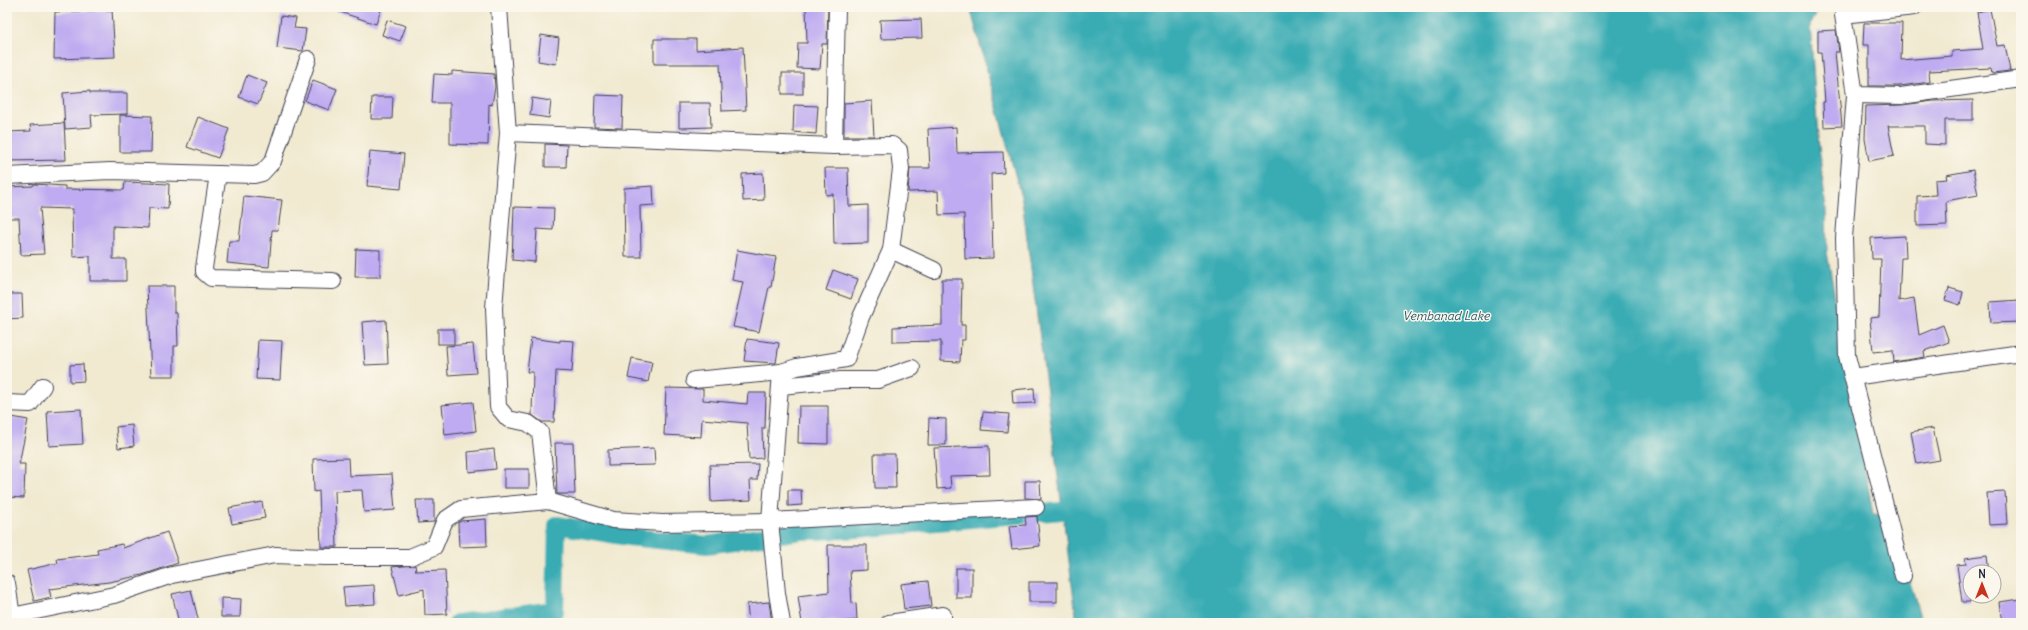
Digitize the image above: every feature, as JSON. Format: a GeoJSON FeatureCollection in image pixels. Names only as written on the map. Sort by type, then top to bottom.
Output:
{"type":"FeatureCollection","features":[{"type":"Feature","properties":{"kind":"street"},"geometry":{"type":"LineString","coordinates":[[499,7],[508,133],[494,308],[498,406],[508,419],[528,424],[540,432],[548,501]]}},
{"type":"Feature","properties":{"kind":"street"},"geometry":{"type":"LineString","coordinates":[[834,146],[837,7]]}},
{"type":"Feature","properties":{"kind":"street"},"geometry":{"type":"LineString","coordinates":[[1903,576],[1847,356],[1844,238],[1855,95],[1843,15],[1914,7]]}},
{"type":"Feature","properties":{"kind":"street"},"geometry":{"type":"LineString","coordinates":[[7,176],[110,171],[254,175],[262,173],[269,168],[273,162],[308,59]]}},
{"type":"Feature","properties":{"kind":"street"},"geometry":{"type":"LineString","coordinates":[[1855,95],[1901,96],[2021,79]]}},
{"type":"Feature","properties":{"kind":"street"},"geometry":{"type":"LineString","coordinates":[[508,133],[834,146],[892,145],[899,150],[901,169],[891,250],[861,317],[846,359],[797,367],[781,379],[771,530],[777,593],[782,623]]}},
{"type":"Feature","properties":{"kind":"street"},"geometry":{"type":"LineString","coordinates":[[218,174],[204,268],[206,275],[211,278],[333,281]]}},
{"type":"Feature","properties":{"kind":"street"},"geometry":{"type":"LineString","coordinates":[[891,250],[934,270]]}},
{"type":"Feature","properties":{"kind":"street"},"geometry":{"type":"LineString","coordinates":[[1853,377],[2021,353]]}},
{"type":"Feature","properties":{"kind":"street"},"geometry":{"type":"LineString","coordinates":[[694,380],[878,380],[912,368]]}},
{"type":"Feature","properties":{"kind":"street"},"geometry":{"type":"LineString","coordinates":[[7,403],[30,404],[43,386]]}},
{"type":"Feature","properties":{"kind":"street"},"geometry":{"type":"LineString","coordinates":[[7,583],[11,619],[114,595],[172,576],[276,555],[325,557],[410,557],[434,547],[445,520],[460,509],[548,501],[613,520],[771,530],[1036,507]]}},
{"type":"Feature","properties":{"kind":"street"},"geometry":{"type":"LineString","coordinates":[[889,623],[942,615],[942,623]]}},
{"type":"Feature","properties":{"kind":"water","name":"Vembanad Lake"},"geometry":{"type":"Polygon","coordinates":[[[970,7],[1836,7],[1819,8],[1810,24],[1818,137],[1826,210],[1827,252],[1873,514],[1890,515],[1922,623],[1077,623],[1022,200],[970,7]]]}},
{"type":"Feature","properties":{"kind":"building"},"geometry":{"type":"Polygon","coordinates":[[[334,7],[382,7],[376,24],[334,10],[334,7]]]}},
{"type":"Feature","properties":{"kind":"building"},"geometry":{"type":"Polygon","coordinates":[[[806,7],[828,7],[827,44],[822,44],[820,69],[797,68],[798,43],[807,43],[806,7]]]}},
{"type":"Feature","properties":{"kind":"building"},"geometry":{"type":"Polygon","coordinates":[[[1990,9],[1997,46],[2005,45],[2010,71],[1992,73],[1991,68],[1929,71],[1930,82],[1900,86],[1869,86],[1869,45],[1863,45],[1864,23],[1902,23],[1901,60],[1952,56],[1952,51],[1983,49],[1977,12],[1990,9]]]}},
{"type":"Feature","properties":{"kind":"building"},"geometry":{"type":"Polygon","coordinates":[[[112,10],[115,57],[54,59],[55,12],[112,10]]]}},
{"type":"Feature","properties":{"kind":"building"},"geometry":{"type":"Polygon","coordinates":[[[281,16],[296,18],[294,28],[306,29],[303,51],[277,48],[281,16]]]}},
{"type":"Feature","properties":{"kind":"building"},"geometry":{"type":"Polygon","coordinates":[[[921,19],[922,38],[881,39],[880,20],[921,19]]]}},
{"type":"Feature","properties":{"kind":"building"},"geometry":{"type":"Polygon","coordinates":[[[387,20],[406,26],[400,41],[382,35],[387,20]]]}},
{"type":"Feature","properties":{"kind":"building"},"geometry":{"type":"Polygon","coordinates":[[[1836,30],[1839,52],[1835,52],[1842,126],[1824,127],[1823,102],[1825,102],[1821,52],[1818,52],[1818,31],[1836,30]]]}},
{"type":"Feature","properties":{"kind":"building"},"geometry":{"type":"Polygon","coordinates":[[[541,35],[559,38],[556,64],[538,61],[541,35]]]}},
{"type":"Feature","properties":{"kind":"building"},"geometry":{"type":"Polygon","coordinates":[[[654,39],[696,39],[696,50],[743,47],[746,110],[722,111],[720,64],[654,64],[654,39]]]}},
{"type":"Feature","properties":{"kind":"building"},"geometry":{"type":"Polygon","coordinates":[[[452,71],[494,74],[495,87],[492,105],[489,104],[488,145],[450,144],[450,103],[432,103],[434,74],[452,75],[452,71]]]}},
{"type":"Feature","properties":{"kind":"building"},"geometry":{"type":"Polygon","coordinates":[[[782,73],[803,73],[803,94],[782,94],[782,73]]]}},
{"type":"Feature","properties":{"kind":"building"},"geometry":{"type":"Polygon","coordinates":[[[247,75],[267,83],[258,104],[239,97],[247,75]]]}},
{"type":"Feature","properties":{"kind":"building"},"geometry":{"type":"Polygon","coordinates":[[[313,80],[337,89],[329,110],[305,101],[313,80]]]}},
{"type":"Feature","properties":{"kind":"building"},"geometry":{"type":"Polygon","coordinates":[[[90,91],[90,93],[127,93],[127,114],[91,115],[92,127],[65,129],[63,93],[90,91]]]}},
{"type":"Feature","properties":{"kind":"building"},"geometry":{"type":"Polygon","coordinates":[[[595,95],[623,96],[622,128],[594,127],[595,95]]]}},
{"type":"Feature","properties":{"kind":"building"},"geometry":{"type":"Polygon","coordinates":[[[372,97],[393,97],[392,119],[371,119],[372,97]]]}},
{"type":"Feature","properties":{"kind":"building"},"geometry":{"type":"Polygon","coordinates":[[[532,98],[551,101],[549,118],[530,115],[532,98]]]}},
{"type":"Feature","properties":{"kind":"building"},"geometry":{"type":"Polygon","coordinates":[[[1973,100],[1973,120],[1945,120],[1945,145],[1925,144],[1925,126],[1888,126],[1894,156],[1869,161],[1865,139],[1866,106],[1902,105],[1933,101],[1973,100]]]}},
{"type":"Feature","properties":{"kind":"building"},"geometry":{"type":"Polygon","coordinates":[[[872,101],[874,136],[844,136],[844,103],[872,101]]]}},
{"type":"Feature","properties":{"kind":"building"},"geometry":{"type":"Polygon","coordinates":[[[679,103],[710,103],[711,127],[679,128],[679,103]]]}},
{"type":"Feature","properties":{"kind":"building"},"geometry":{"type":"Polygon","coordinates":[[[794,105],[818,106],[816,134],[793,132],[794,105]]]}},
{"type":"Feature","properties":{"kind":"building"},"geometry":{"type":"Polygon","coordinates":[[[120,115],[152,116],[151,152],[120,152],[120,115]]]}},
{"type":"Feature","properties":{"kind":"building"},"geometry":{"type":"Polygon","coordinates":[[[198,117],[229,129],[218,158],[187,147],[198,117]]]}},
{"type":"Feature","properties":{"kind":"building"},"geometry":{"type":"Polygon","coordinates":[[[64,123],[66,160],[7,161],[7,132],[31,131],[30,125],[64,123]]]}},
{"type":"Feature","properties":{"kind":"building"},"geometry":{"type":"Polygon","coordinates":[[[956,127],[957,153],[1003,152],[1004,173],[991,174],[993,258],[965,259],[964,214],[939,215],[938,191],[908,192],[910,168],[930,168],[928,129],[956,127]]]}},
{"type":"Feature","properties":{"kind":"building"},"geometry":{"type":"Polygon","coordinates":[[[545,144],[567,145],[566,167],[545,167],[545,144]]]}},
{"type":"Feature","properties":{"kind":"building"},"geometry":{"type":"Polygon","coordinates":[[[370,151],[404,154],[401,189],[367,186],[370,151]]]}},
{"type":"Feature","properties":{"kind":"building"},"geometry":{"type":"Polygon","coordinates":[[[825,168],[848,168],[849,206],[868,205],[868,243],[834,244],[833,194],[826,195],[825,168]]]}},
{"type":"Feature","properties":{"kind":"building"},"geometry":{"type":"Polygon","coordinates":[[[1973,170],[1978,195],[1946,201],[1947,225],[1917,226],[1917,196],[1936,195],[1935,180],[1947,179],[1946,175],[1973,170]]]}},
{"type":"Feature","properties":{"kind":"building"},"geometry":{"type":"Polygon","coordinates":[[[763,173],[764,200],[743,201],[742,174],[763,173]]]}},
{"type":"Feature","properties":{"kind":"building"},"geometry":{"type":"Polygon","coordinates":[[[125,182],[169,184],[168,209],[149,208],[148,228],[113,226],[113,259],[126,259],[126,281],[90,281],[90,256],[73,257],[72,209],[40,208],[44,254],[21,255],[19,218],[8,218],[7,187],[33,186],[34,184],[65,186],[65,189],[124,190],[125,182]]]}},
{"type":"Feature","properties":{"kind":"building"},"geometry":{"type":"Polygon","coordinates":[[[653,186],[654,205],[640,206],[641,257],[625,257],[624,188],[653,186]]]}},
{"type":"Feature","properties":{"kind":"building"},"geometry":{"type":"Polygon","coordinates":[[[244,196],[282,200],[278,230],[272,230],[269,267],[227,263],[229,241],[239,241],[244,196]]]}},
{"type":"Feature","properties":{"kind":"building"},"geometry":{"type":"Polygon","coordinates":[[[514,207],[554,208],[553,230],[537,229],[535,262],[512,260],[514,207]]]}},
{"type":"Feature","properties":{"kind":"building"},"geometry":{"type":"Polygon","coordinates":[[[1905,236],[1906,258],[1901,258],[1899,301],[1914,298],[1919,335],[1943,325],[1949,342],[1924,351],[1925,357],[1894,362],[1893,350],[1873,352],[1870,318],[1879,317],[1881,259],[1872,259],[1871,238],[1905,236]]]}},
{"type":"Feature","properties":{"kind":"building"},"geometry":{"type":"Polygon","coordinates":[[[356,249],[380,250],[380,277],[355,277],[356,249]]]}},
{"type":"Feature","properties":{"kind":"building"},"geometry":{"type":"Polygon","coordinates":[[[737,250],[776,257],[771,287],[769,287],[759,332],[733,327],[743,282],[732,280],[737,250]]]}},
{"type":"Feature","properties":{"kind":"building"},"geometry":{"type":"Polygon","coordinates":[[[833,270],[858,279],[851,299],[826,290],[833,270]]]}},
{"type":"Feature","properties":{"kind":"building"},"geometry":{"type":"Polygon","coordinates":[[[942,279],[962,279],[961,325],[965,325],[965,340],[961,340],[960,362],[941,361],[941,341],[893,342],[893,327],[942,325],[942,279]]]}},
{"type":"Feature","properties":{"kind":"building"},"geometry":{"type":"Polygon","coordinates":[[[147,286],[174,286],[174,313],[177,313],[178,346],[174,346],[174,376],[151,376],[147,286]]]}},
{"type":"Feature","properties":{"kind":"building"},"geometry":{"type":"Polygon","coordinates":[[[1949,288],[1963,292],[1960,305],[1945,300],[1949,288]]]}},
{"type":"Feature","properties":{"kind":"building"},"geometry":{"type":"Polygon","coordinates":[[[7,294],[22,294],[23,318],[7,319],[7,294]]]}},
{"type":"Feature","properties":{"kind":"building"},"geometry":{"type":"Polygon","coordinates":[[[2020,300],[2021,322],[1991,323],[1990,302],[2020,300]]]}},
{"type":"Feature","properties":{"kind":"building"},"geometry":{"type":"Polygon","coordinates":[[[386,320],[388,364],[365,365],[362,322],[386,320]]]}},
{"type":"Feature","properties":{"kind":"building"},"geometry":{"type":"Polygon","coordinates":[[[438,329],[454,329],[454,344],[438,344],[438,329]]]}},
{"type":"Feature","properties":{"kind":"building"},"geometry":{"type":"Polygon","coordinates":[[[531,338],[560,342],[560,340],[574,341],[572,372],[556,371],[554,422],[542,422],[532,415],[533,372],[527,372],[531,338]]]}},
{"type":"Feature","properties":{"kind":"building"},"geometry":{"type":"Polygon","coordinates":[[[747,339],[779,343],[776,363],[744,361],[747,339]]]}},
{"type":"Feature","properties":{"kind":"building"},"geometry":{"type":"Polygon","coordinates":[[[258,340],[282,341],[280,380],[256,379],[258,340]]]}},
{"type":"Feature","properties":{"kind":"building"},"geometry":{"type":"Polygon","coordinates":[[[473,344],[476,373],[448,375],[446,346],[473,344]]]}},
{"type":"Feature","properties":{"kind":"building"},"geometry":{"type":"Polygon","coordinates":[[[632,358],[652,362],[648,382],[628,378],[632,358]]]}},
{"type":"Feature","properties":{"kind":"building"},"geometry":{"type":"Polygon","coordinates":[[[83,364],[84,381],[70,382],[70,365],[83,364]]]}},
{"type":"Feature","properties":{"kind":"building"},"geometry":{"type":"Polygon","coordinates":[[[666,388],[703,389],[703,400],[747,404],[748,393],[766,393],[765,428],[762,428],[763,458],[749,459],[747,423],[702,419],[701,437],[664,435],[666,388]]]}},
{"type":"Feature","properties":{"kind":"building"},"geometry":{"type":"Polygon","coordinates":[[[1034,388],[1035,403],[1013,404],[1012,390],[1034,388]]]}},
{"type":"Feature","properties":{"kind":"building"},"geometry":{"type":"Polygon","coordinates":[[[473,402],[476,431],[445,435],[442,405],[473,402]]]}},
{"type":"Feature","properties":{"kind":"building"},"geometry":{"type":"Polygon","coordinates":[[[799,406],[828,406],[828,444],[798,443],[799,406]]]}},
{"type":"Feature","properties":{"kind":"building"},"geometry":{"type":"Polygon","coordinates":[[[81,409],[83,444],[49,446],[47,411],[81,409]]]}},
{"type":"Feature","properties":{"kind":"building"},"geometry":{"type":"Polygon","coordinates":[[[983,412],[1009,414],[1007,432],[981,430],[983,412]]]}},
{"type":"Feature","properties":{"kind":"building"},"geometry":{"type":"Polygon","coordinates":[[[7,416],[28,420],[19,464],[25,464],[24,498],[7,497],[7,416]]]}},
{"type":"Feature","properties":{"kind":"building"},"geometry":{"type":"Polygon","coordinates":[[[929,418],[946,419],[946,445],[928,445],[929,418]]]}},
{"type":"Feature","properties":{"kind":"building"},"geometry":{"type":"Polygon","coordinates":[[[132,425],[134,446],[118,448],[116,427],[132,425]]]}},
{"type":"Feature","properties":{"kind":"building"},"geometry":{"type":"Polygon","coordinates":[[[1933,428],[1940,460],[1917,464],[1911,432],[1933,428]]]}},
{"type":"Feature","properties":{"kind":"building"},"geometry":{"type":"Polygon","coordinates":[[[555,443],[573,443],[575,494],[557,494],[555,443]]]}},
{"type":"Feature","properties":{"kind":"building"},"geometry":{"type":"Polygon","coordinates":[[[989,446],[990,475],[950,476],[951,488],[937,489],[934,448],[989,446]]]}},
{"type":"Feature","properties":{"kind":"building"},"geometry":{"type":"Polygon","coordinates":[[[654,448],[655,465],[608,466],[608,450],[654,448]]]}},
{"type":"Feature","properties":{"kind":"building"},"geometry":{"type":"Polygon","coordinates":[[[494,449],[496,469],[469,472],[468,452],[494,449]]]}},
{"type":"Feature","properties":{"kind":"building"},"geometry":{"type":"Polygon","coordinates":[[[874,454],[895,454],[896,488],[875,488],[874,454]]]}},
{"type":"Feature","properties":{"kind":"building"},"geometry":{"type":"Polygon","coordinates":[[[348,458],[349,476],[392,474],[395,510],[364,512],[362,490],[335,491],[337,547],[321,547],[319,491],[314,492],[313,459],[348,458]]]}},
{"type":"Feature","properties":{"kind":"building"},"geometry":{"type":"Polygon","coordinates":[[[758,464],[757,480],[750,480],[751,500],[711,502],[710,465],[758,464]]]}},
{"type":"Feature","properties":{"kind":"building"},"geometry":{"type":"Polygon","coordinates":[[[504,469],[529,469],[529,488],[504,488],[504,469]]]}},
{"type":"Feature","properties":{"kind":"building"},"geometry":{"type":"Polygon","coordinates":[[[1025,481],[1040,481],[1041,499],[1025,498],[1025,481]]]}},
{"type":"Feature","properties":{"kind":"building"},"geometry":{"type":"Polygon","coordinates":[[[788,490],[801,490],[802,505],[788,506],[788,490]]]}},
{"type":"Feature","properties":{"kind":"building"},"geometry":{"type":"Polygon","coordinates":[[[2005,492],[2007,524],[1989,525],[1987,493],[2005,492]]]}},
{"type":"Feature","properties":{"kind":"building"},"geometry":{"type":"Polygon","coordinates":[[[416,500],[434,500],[434,522],[418,523],[416,500]]]}},
{"type":"Feature","properties":{"kind":"building"},"geometry":{"type":"Polygon","coordinates":[[[262,502],[265,518],[232,524],[229,508],[262,502]]]}},
{"type":"Feature","properties":{"kind":"building"},"geometry":{"type":"Polygon","coordinates":[[[1037,516],[1040,546],[1012,549],[1009,526],[1026,525],[1025,517],[1037,516]]]}},
{"type":"Feature","properties":{"kind":"building"},"geometry":{"type":"Polygon","coordinates":[[[486,519],[487,546],[459,547],[458,523],[461,521],[486,519]]]}},
{"type":"Feature","properties":{"kind":"building"},"geometry":{"type":"Polygon","coordinates":[[[167,532],[178,563],[142,575],[109,582],[49,589],[51,597],[34,601],[27,570],[58,563],[57,559],[98,554],[97,549],[122,544],[123,548],[167,532]]]}},
{"type":"Feature","properties":{"kind":"building"},"geometry":{"type":"Polygon","coordinates":[[[828,545],[867,545],[867,570],[850,571],[852,604],[856,603],[857,620],[802,623],[798,596],[829,592],[828,545]]]}},
{"type":"Feature","properties":{"kind":"building"},"geometry":{"type":"Polygon","coordinates":[[[1987,555],[1988,564],[1966,564],[1965,558],[1987,555]]]}},
{"type":"Feature","properties":{"kind":"building"},"geometry":{"type":"Polygon","coordinates":[[[1962,564],[1962,602],[1957,565],[1962,564]]]}},
{"type":"Feature","properties":{"kind":"building"},"geometry":{"type":"Polygon","coordinates":[[[415,565],[416,571],[445,570],[447,614],[425,615],[424,589],[399,595],[392,567],[415,565]]]}},
{"type":"Feature","properties":{"kind":"building"},"geometry":{"type":"Polygon","coordinates":[[[956,568],[972,568],[972,598],[956,598],[956,568]]]}},
{"type":"Feature","properties":{"kind":"building"},"geometry":{"type":"Polygon","coordinates":[[[928,581],[931,606],[904,609],[901,584],[928,581]]]}},
{"type":"Feature","properties":{"kind":"building"},"geometry":{"type":"Polygon","coordinates":[[[1029,582],[1057,582],[1057,602],[1029,602],[1029,582]]]}},
{"type":"Feature","properties":{"kind":"building"},"geometry":{"type":"Polygon","coordinates":[[[374,585],[375,604],[345,606],[343,587],[374,585]]]}},
{"type":"Feature","properties":{"kind":"building"},"geometry":{"type":"Polygon","coordinates":[[[191,590],[199,623],[179,623],[172,594],[191,590]]]}},
{"type":"Feature","properties":{"kind":"building"},"geometry":{"type":"Polygon","coordinates":[[[221,598],[241,599],[240,617],[221,617],[221,598]]]}},
{"type":"Feature","properties":{"kind":"building"},"geometry":{"type":"Polygon","coordinates":[[[2021,599],[2021,623],[2002,623],[1999,604],[2002,604],[2002,602],[2021,599]]]}},
{"type":"Feature","properties":{"kind":"building"},"geometry":{"type":"Polygon","coordinates":[[[769,602],[772,623],[749,623],[747,604],[769,602]]]}},
{"type":"Feature","properties":{"kind":"waterway"},"geometry":{"type":"LineString","coordinates":[[457,623],[555,610],[557,525],[629,537],[707,545],[801,531],[845,530],[1062,511]]}}]}
